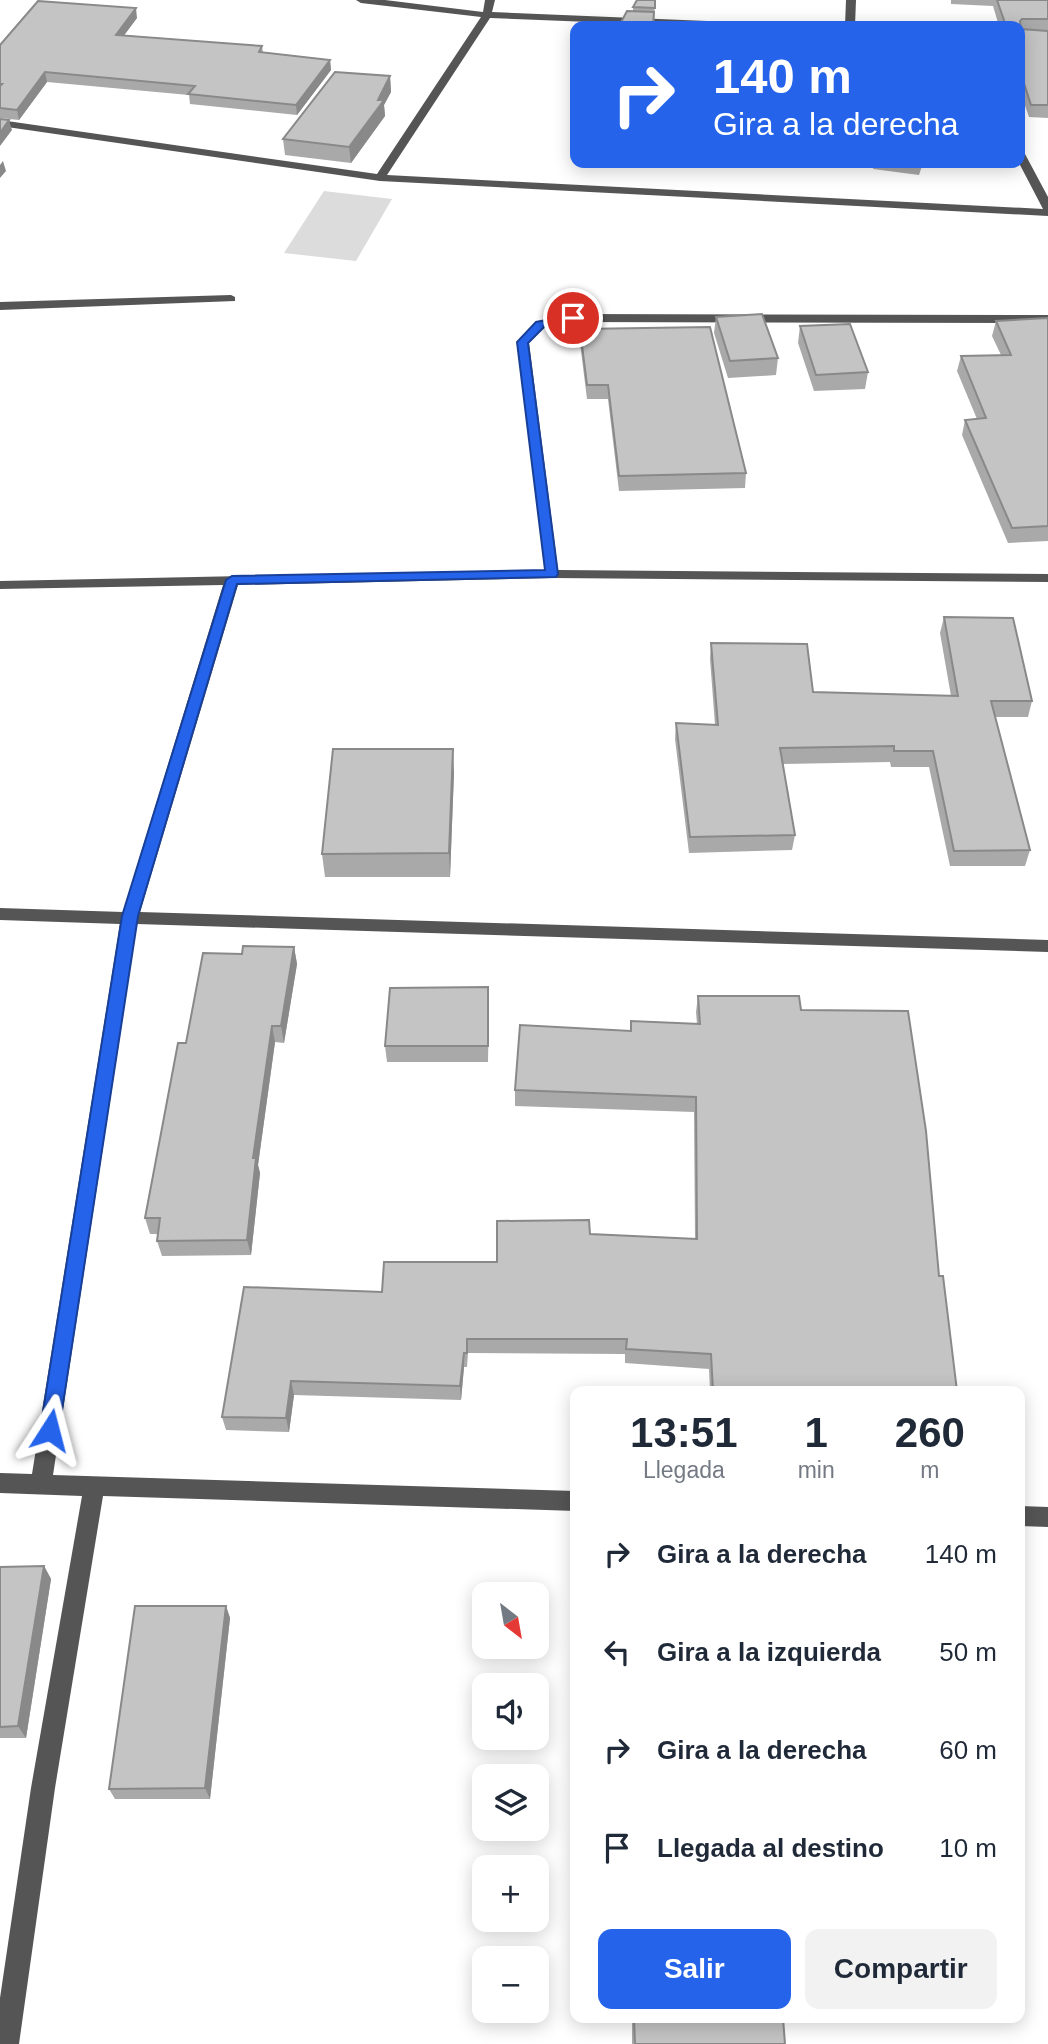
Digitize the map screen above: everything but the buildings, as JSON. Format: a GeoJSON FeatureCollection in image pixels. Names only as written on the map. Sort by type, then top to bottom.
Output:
{"type":"FeatureCollection","features":[{"type":"Feature","properties":{"kind":"street"},"geometry":{"type":"LineString","coordinates":[[361,0],[486,15],[633,21]]}},
{"type":"Feature","properties":{"kind":"street"},"geometry":{"type":"LineString","coordinates":[[380,178],[486,15],[491,0]]}},
{"type":"Feature","properties":{"kind":"street"},"geometry":{"type":"LineString","coordinates":[[850,21],[851,0]]}},
{"type":"Feature","properties":{"kind":"street"},"geometry":{"type":"LineString","coordinates":[[0,123],[380,178],[1048,211],[1025,164]]}},
{"type":"Feature","properties":{"kind":"street"},"geometry":{"type":"LineString","coordinates":[[0,306],[231,299]]}},
{"type":"Feature","properties":{"kind":"street"},"geometry":{"type":"LineString","coordinates":[[552,574],[523,342],[540,325],[573,318],[1048,319]]}},
{"type":"Feature","properties":{"kind":"street"},"geometry":{"type":"LineString","coordinates":[[0,585],[552,574],[1048,578]]}},
{"type":"Feature","properties":{"kind":"street"},"geometry":{"type":"LineString","coordinates":[[41,1484],[130,916],[232,580]]}},
{"type":"Feature","properties":{"kind":"street"},"geometry":{"type":"LineString","coordinates":[[0,914],[1048,946]]}},
{"type":"Feature","properties":{"kind":"street"},"geometry":{"type":"LineString","coordinates":[[0,1483],[570,1501]]}},
{"type":"Feature","properties":{"kind":"street"},"geometry":{"type":"LineString","coordinates":[[6,2044],[43,1788],[94,1485]]}},
{"type":"Feature","properties":{"kind":"street"},"geometry":{"type":"LineString","coordinates":[[1025,1516],[1048,1517]]}},
{"type":"Feature","properties":{"kind":"shaded area"},"geometry":{"type":"Polygon","coordinates":[[[324,191],[392,199],[356,261],[284,253],[324,191]]]}},
{"type":"Feature","properties":{"kind":"route"},"geometry":{"type":"LineString","coordinates":[[50,1430],[130,916],[232,580],[552,574],[523,342],[540,325],[573,318]]}}]}
